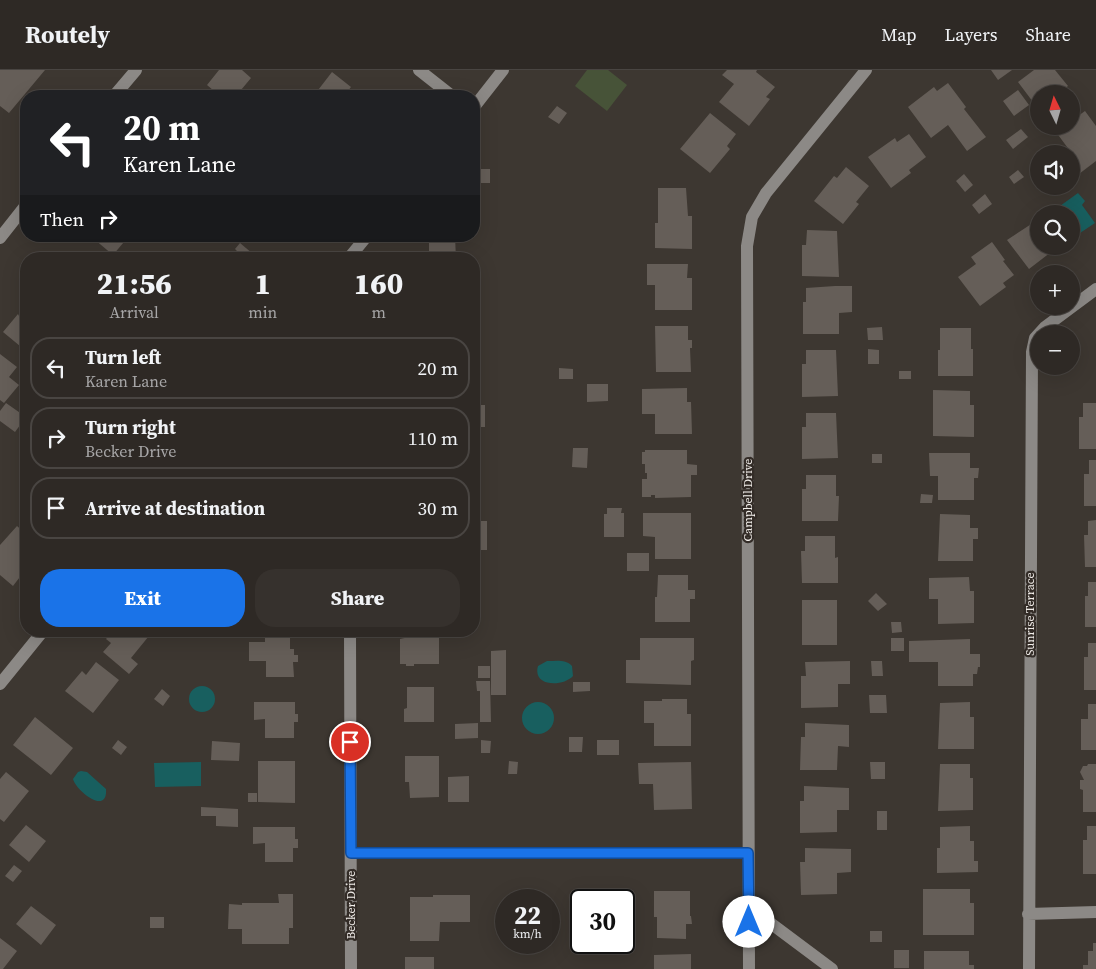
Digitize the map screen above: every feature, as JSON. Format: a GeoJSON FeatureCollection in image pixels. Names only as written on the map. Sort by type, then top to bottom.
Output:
{"type":"FeatureCollection","features":[{"type":"Feature","properties":{"kind":"street"},"geometry":{"type":"LineString","coordinates":[[119,90],[136,70]]}},
{"type":"Feature","properties":{"kind":"street"},"geometry":{"type":"LineString","coordinates":[[419,70],[444,90]]}},
{"type":"Feature","properties":{"kind":"street"},"geometry":{"type":"LineString","coordinates":[[480,99],[503,70]]}},
{"type":"Feature","properties":{"kind":"street","name":"Campbell Drive"},"geometry":{"type":"LineString","coordinates":[[749,969],[747,246],[752,217],[766,193],[866,70]]}},
{"type":"Feature","properties":{"kind":"street"},"geometry":{"type":"LineString","coordinates":[[0,238],[20,213]]}},
{"type":"Feature","properties":{"kind":"street"},"geometry":{"type":"LineString","coordinates":[[354,252],[362,242]]}},
{"type":"Feature","properties":{"kind":"street","name":"Sunrise Terrace"},"geometry":{"type":"LineString","coordinates":[[1029,969],[1032,352],[1035,338],[1045,327],[1096,289]]}},
{"type":"Feature","properties":{"kind":"street"},"geometry":{"type":"LineString","coordinates":[[0,684],[39,637]]}},
{"type":"Feature","properties":{"kind":"street","name":"Becker Drive"},"geometry":{"type":"LineString","coordinates":[[350,637],[351,969]]}},
{"type":"Feature","properties":{"kind":"street"},"geometry":{"type":"LineString","coordinates":[[351,853],[748,853]]}},
{"type":"Feature","properties":{"kind":"street"},"geometry":{"type":"LineString","coordinates":[[749,907],[832,969]]}},
{"type":"Feature","properties":{"kind":"street"},"geometry":{"type":"LineString","coordinates":[[1028,914],[1096,912]]}},
{"type":"Feature","properties":{"kind":"green space"},"geometry":{"type":"Polygon","coordinates":[[[587,70],[608,70],[627,85],[607,111],[575,86],[587,70]]]}},
{"type":"Feature","properties":{"kind":"water"},"geometry":{"type":"Polygon","coordinates":[[[1075,195],[1080,195],[1085,201],[1082,205],[1095,223],[1080,233],[1080,205],[1061,205],[1075,195]]]}},
{"type":"Feature","properties":{"kind":"water"},"geometry":{"type":"Polygon","coordinates":[[[547,661],[567,662],[572,666],[573,676],[562,682],[550,683],[544,681],[537,673],[538,666],[547,661]]]}},
{"type":"Feature","properties":{"kind":"water"},"geometry":{"type":"Polygon","coordinates":[[[202,686],[211,690],[215,699],[211,708],[202,712],[193,708],[189,699],[193,690],[202,686]]]}},
{"type":"Feature","properties":{"kind":"water"},"geometry":{"type":"Polygon","coordinates":[[[538,702],[544,703],[549,707],[553,712],[553,724],[549,729],[544,733],[538,734],[532,733],[527,729],[523,724],[522,718],[523,712],[527,707],[532,703],[538,702]]]}},
{"type":"Feature","properties":{"kind":"water"},"geometry":{"type":"Polygon","coordinates":[[[201,762],[201,786],[155,787],[154,763],[201,762]]]}},
{"type":"Feature","properties":{"kind":"water"},"geometry":{"type":"Polygon","coordinates":[[[81,771],[87,772],[106,789],[105,797],[102,801],[91,799],[75,784],[73,779],[81,771]]]}},
{"type":"Feature","properties":{"kind":"building"},"geometry":{"type":"Polygon","coordinates":[[[0,70],[45,70],[28,90],[20,90],[20,100],[9,113],[0,106],[0,70]]]}},
{"type":"Feature","properties":{"kind":"building"},"geometry":{"type":"Polygon","coordinates":[[[219,70],[242,70],[251,78],[241,90],[213,90],[207,85],[219,70]]]}},
{"type":"Feature","properties":{"kind":"building"},"geometry":{"type":"Polygon","coordinates":[[[727,70],[757,70],[756,72],[775,87],[766,97],[770,99],[749,126],[719,102],[734,84],[722,75],[727,70]]]}},
{"type":"Feature","properties":{"kind":"building"},"geometry":{"type":"Polygon","coordinates":[[[991,70],[1012,70],[998,80],[991,70]]]}},
{"type":"Feature","properties":{"kind":"building"},"geometry":{"type":"Polygon","coordinates":[[[1034,70],[1055,70],[1067,85],[1030,85],[1030,98],[1018,82],[1034,70]]]}},
{"type":"Feature","properties":{"kind":"building"},"geometry":{"type":"Polygon","coordinates":[[[332,72],[351,87],[349,90],[318,90],[332,72]]]}},
{"type":"Feature","properties":{"kind":"building"},"geometry":{"type":"Polygon","coordinates":[[[948,83],[966,107],[964,109],[986,137],[967,151],[948,125],[931,138],[908,107],[934,87],[937,91],[948,83]]]}},
{"type":"Feature","properties":{"kind":"building"},"geometry":{"type":"Polygon","coordinates":[[[1018,90],[1029,105],[1014,116],[1003,101],[1018,90]]]}},
{"type":"Feature","properties":{"kind":"building"},"geometry":{"type":"Polygon","coordinates":[[[557,106],[567,113],[559,124],[548,117],[557,106]]]}},
{"type":"Feature","properties":{"kind":"building"},"geometry":{"type":"Polygon","coordinates":[[[1085,111],[1096,126],[1096,161],[1080,173],[1080,145],[1066,145],[1058,135],[1080,135],[1080,115],[1085,111]]]}},
{"type":"Feature","properties":{"kind":"building"},"geometry":{"type":"Polygon","coordinates":[[[710,113],[736,134],[727,146],[730,149],[710,173],[680,149],[710,113]]]}},
{"type":"Feature","properties":{"kind":"building"},"geometry":{"type":"Polygon","coordinates":[[[1021,129],[1028,137],[1013,149],[1006,140],[1021,129]]]}},
{"type":"Feature","properties":{"kind":"building"},"geometry":{"type":"Polygon","coordinates":[[[909,134],[926,157],[909,170],[911,173],[891,188],[868,157],[895,138],[897,142],[909,134]]]}},
{"type":"Feature","properties":{"kind":"building"},"geometry":{"type":"Polygon","coordinates":[[[846,167],[869,186],[856,202],[859,204],[843,224],[814,201],[834,176],[837,178],[846,167]]]}},
{"type":"Feature","properties":{"kind":"building"},"geometry":{"type":"Polygon","coordinates":[[[480,169],[490,169],[490,183],[480,183],[480,169]]]}},
{"type":"Feature","properties":{"kind":"building"},"geometry":{"type":"Polygon","coordinates":[[[1018,170],[1024,177],[1014,184],[1009,177],[1018,170]]]}},
{"type":"Feature","properties":{"kind":"building"},"geometry":{"type":"Polygon","coordinates":[[[964,174],[973,185],[965,192],[956,181],[964,174]]]}},
{"type":"Feature","properties":{"kind":"building"},"geometry":{"type":"Polygon","coordinates":[[[658,188],[686,188],[688,216],[692,216],[692,249],[655,248],[655,223],[658,223],[658,188]]]}},
{"type":"Feature","properties":{"kind":"building"},"geometry":{"type":"Polygon","coordinates":[[[985,194],[992,204],[979,214],[972,205],[985,194]]]}},
{"type":"Feature","properties":{"kind":"building"},"geometry":{"type":"Polygon","coordinates":[[[1030,225],[1030,255],[1047,255],[1034,265],[1030,265],[1029,269],[1007,240],[1030,225]]]}},
{"type":"Feature","properties":{"kind":"building"},"geometry":{"type":"Polygon","coordinates":[[[807,230],[837,231],[839,277],[802,276],[802,245],[806,245],[807,230]]]}},
{"type":"Feature","properties":{"kind":"building"},"geometry":{"type":"Polygon","coordinates":[[[98,242],[124,242],[116,252],[109,252],[98,242]]]}},
{"type":"Feature","properties":{"kind":"building"},"geometry":{"type":"Polygon","coordinates":[[[429,242],[455,242],[456,252],[429,252],[429,242]]]}},
{"type":"Feature","properties":{"kind":"building"},"geometry":{"type":"Polygon","coordinates":[[[992,242],[1014,275],[1003,283],[1006,287],[980,306],[958,277],[976,264],[971,257],[992,242]]]}},
{"type":"Feature","properties":{"kind":"building"},"geometry":{"type":"Polygon","coordinates":[[[240,243],[251,252],[238,252],[235,249],[240,243]]]}},
{"type":"Feature","properties":{"kind":"building"},"geometry":{"type":"Polygon","coordinates":[[[647,264],[688,264],[687,278],[692,278],[692,310],[655,310],[655,285],[647,285],[647,264]]]}},
{"type":"Feature","properties":{"kind":"building"},"geometry":{"type":"Polygon","coordinates":[[[852,286],[852,312],[839,313],[839,334],[803,334],[803,302],[806,302],[806,288],[852,286]]]}},
{"type":"Feature","properties":{"kind":"building"},"geometry":{"type":"Polygon","coordinates":[[[18,314],[19,316],[20,315],[20,346],[3,332],[18,314]]]}},
{"type":"Feature","properties":{"kind":"building"},"geometry":{"type":"Polygon","coordinates":[[[655,326],[688,326],[688,340],[692,340],[692,348],[690,348],[691,372],[656,372],[655,326]]]}},
{"type":"Feature","properties":{"kind":"building"},"geometry":{"type":"Polygon","coordinates":[[[882,327],[883,340],[868,340],[867,328],[882,327]]]}},
{"type":"Feature","properties":{"kind":"building"},"geometry":{"type":"Polygon","coordinates":[[[940,328],[971,328],[973,376],[938,376],[940,328]]]}},
{"type":"Feature","properties":{"kind":"building"},"geometry":{"type":"Polygon","coordinates":[[[868,349],[879,350],[879,364],[868,364],[868,349]]]}},
{"type":"Feature","properties":{"kind":"building"},"geometry":{"type":"Polygon","coordinates":[[[806,350],[836,350],[838,396],[802,397],[802,364],[806,364],[806,350]]]}},
{"type":"Feature","properties":{"kind":"building"},"geometry":{"type":"Polygon","coordinates":[[[0,354],[17,367],[9,377],[19,385],[4,403],[0,400],[0,354]]]}},
{"type":"Feature","properties":{"kind":"building"},"geometry":{"type":"Polygon","coordinates":[[[559,368],[573,369],[573,379],[559,379],[559,368]]]}},
{"type":"Feature","properties":{"kind":"building"},"geometry":{"type":"Polygon","coordinates":[[[899,371],[911,371],[911,379],[899,379],[899,371]]]}},
{"type":"Feature","properties":{"kind":"building"},"geometry":{"type":"Polygon","coordinates":[[[587,384],[608,384],[608,401],[587,402],[587,384]]]}},
{"type":"Feature","properties":{"kind":"building"},"geometry":{"type":"Polygon","coordinates":[[[687,388],[687,402],[691,402],[692,434],[655,434],[655,414],[642,414],[642,389],[687,388]]]}},
{"type":"Feature","properties":{"kind":"building"},"geometry":{"type":"Polygon","coordinates":[[[933,390],[970,391],[970,405],[974,405],[974,437],[933,436],[933,390]]]}},
{"type":"Feature","properties":{"kind":"building"},"geometry":{"type":"Polygon","coordinates":[[[6,403],[20,413],[20,425],[15,432],[0,421],[0,411],[6,403]]]}},
{"type":"Feature","properties":{"kind":"building"},"geometry":{"type":"Polygon","coordinates":[[[1083,403],[1096,403],[1096,449],[1079,449],[1079,417],[1083,417],[1083,403]]]}},
{"type":"Feature","properties":{"kind":"building"},"geometry":{"type":"Polygon","coordinates":[[[480,405],[485,405],[485,427],[480,427],[480,405]]]}},
{"type":"Feature","properties":{"kind":"building"},"geometry":{"type":"Polygon","coordinates":[[[806,413],[836,413],[838,458],[802,459],[802,427],[806,427],[806,413]]]}},
{"type":"Feature","properties":{"kind":"building"},"geometry":{"type":"Polygon","coordinates":[[[573,448],[588,448],[587,468],[572,467],[573,448]]]}},
{"type":"Feature","properties":{"kind":"building"},"geometry":{"type":"Polygon","coordinates":[[[645,450],[687,450],[687,464],[697,465],[697,475],[691,475],[691,497],[655,498],[655,495],[651,495],[651,497],[642,497],[642,479],[647,479],[645,464],[642,464],[642,452],[645,452],[645,450]]]}},
{"type":"Feature","properties":{"kind":"building"},"geometry":{"type":"Polygon","coordinates":[[[929,453],[970,453],[970,468],[979,468],[978,478],[974,478],[974,500],[938,500],[938,476],[930,476],[929,453]]]}},
{"type":"Feature","properties":{"kind":"building"},"geometry":{"type":"Polygon","coordinates":[[[872,454],[882,454],[882,463],[872,463],[872,454]]]}},
{"type":"Feature","properties":{"kind":"building"},"geometry":{"type":"Polygon","coordinates":[[[1089,460],[1096,460],[1096,506],[1084,506],[1084,474],[1089,474],[1089,460]]]}},
{"type":"Feature","properties":{"kind":"building"},"geometry":{"type":"Polygon","coordinates":[[[806,475],[836,475],[836,496],[839,496],[838,521],[802,521],[802,489],[806,489],[806,475]]]}},
{"type":"Feature","properties":{"kind":"building"},"geometry":{"type":"Polygon","coordinates":[[[921,494],[933,495],[932,503],[920,503],[921,494]]]}},
{"type":"Feature","properties":{"kind":"building"},"geometry":{"type":"Polygon","coordinates":[[[607,508],[622,508],[621,513],[624,513],[624,537],[604,537],[604,514],[607,514],[607,508]]]}},
{"type":"Feature","properties":{"kind":"building"},"geometry":{"type":"Polygon","coordinates":[[[643,513],[691,513],[691,559],[655,559],[655,537],[643,536],[643,513]]]}},
{"type":"Feature","properties":{"kind":"building"},"geometry":{"type":"Polygon","coordinates":[[[940,514],[970,515],[970,528],[978,528],[978,539],[973,539],[973,561],[938,561],[940,514]]]}},
{"type":"Feature","properties":{"kind":"building"},"geometry":{"type":"Polygon","coordinates":[[[1096,520],[1096,567],[1085,567],[1084,535],[1088,535],[1088,521],[1096,520]]]}},
{"type":"Feature","properties":{"kind":"building"},"geometry":{"type":"Polygon","coordinates":[[[480,521],[487,521],[487,550],[480,550],[480,521]]]}},
{"type":"Feature","properties":{"kind":"building"},"geometry":{"type":"Polygon","coordinates":[[[17,526],[20,529],[20,577],[13,586],[0,575],[0,545],[17,526]]]}},
{"type":"Feature","properties":{"kind":"building"},"geometry":{"type":"Polygon","coordinates":[[[805,536],[835,536],[835,558],[838,557],[838,583],[802,583],[801,551],[805,551],[805,536]]]}},
{"type":"Feature","properties":{"kind":"building"},"geometry":{"type":"Polygon","coordinates":[[[627,553],[649,553],[649,571],[627,571],[627,553]]]}},
{"type":"Feature","properties":{"kind":"building"},"geometry":{"type":"Polygon","coordinates":[[[658,575],[688,575],[688,590],[695,590],[695,599],[690,599],[690,622],[655,622],[655,597],[657,597],[658,575]]]}},
{"type":"Feature","properties":{"kind":"building"},"geometry":{"type":"Polygon","coordinates":[[[969,577],[970,591],[974,591],[974,623],[938,624],[938,599],[929,599],[929,578],[969,577]]]}},
{"type":"Feature","properties":{"kind":"building"},"geometry":{"type":"Polygon","coordinates":[[[1088,582],[1096,582],[1096,627],[1085,627],[1085,596],[1088,596],[1088,582]]]}},
{"type":"Feature","properties":{"kind":"building"},"geometry":{"type":"Polygon","coordinates":[[[876,593],[887,604],[878,611],[868,601],[876,593]]]}},
{"type":"Feature","properties":{"kind":"building"},"geometry":{"type":"Polygon","coordinates":[[[802,600],[837,600],[837,645],[802,645],[802,600]]]}},
{"type":"Feature","properties":{"kind":"building"},"geometry":{"type":"Polygon","coordinates":[[[891,622],[901,622],[902,632],[892,633],[891,622]]]}},
{"type":"Feature","properties":{"kind":"building"},"geometry":{"type":"Polygon","coordinates":[[[108,637],[148,637],[131,658],[138,664],[129,674],[103,652],[111,643],[106,639],[108,637]]]}},
{"type":"Feature","properties":{"kind":"building"},"geometry":{"type":"Polygon","coordinates":[[[265,637],[290,637],[290,649],[294,649],[294,655],[298,655],[298,662],[293,662],[294,677],[266,677],[266,661],[249,661],[249,642],[265,642],[265,637]]]}},
{"type":"Feature","properties":{"kind":"building"},"geometry":{"type":"Polygon","coordinates":[[[409,637],[439,637],[439,664],[414,664],[414,666],[406,666],[406,664],[400,664],[400,639],[409,637]]]}},
{"type":"Feature","properties":{"kind":"building"},"geometry":{"type":"Polygon","coordinates":[[[640,638],[694,638],[694,660],[691,661],[691,685],[626,683],[626,660],[640,660],[640,638]]]}},
{"type":"Feature","properties":{"kind":"building"},"geometry":{"type":"Polygon","coordinates":[[[891,638],[904,638],[904,651],[891,651],[891,638]]]}},
{"type":"Feature","properties":{"kind":"building"},"geometry":{"type":"Polygon","coordinates":[[[970,639],[970,654],[980,654],[980,667],[978,667],[977,674],[973,674],[973,686],[938,686],[938,662],[909,662],[909,641],[970,639]]]}},
{"type":"Feature","properties":{"kind":"building"},"geometry":{"type":"Polygon","coordinates":[[[1088,643],[1096,643],[1096,690],[1084,690],[1084,657],[1088,657],[1088,643]]]}},
{"type":"Feature","properties":{"kind":"building"},"geometry":{"type":"Polygon","coordinates":[[[506,650],[506,695],[491,695],[491,651],[506,650]]]}},
{"type":"Feature","properties":{"kind":"building"},"geometry":{"type":"Polygon","coordinates":[[[850,661],[850,684],[838,684],[838,707],[801,708],[801,676],[806,676],[805,662],[850,661]]]}},
{"type":"Feature","properties":{"kind":"building"},"geometry":{"type":"Polygon","coordinates":[[[871,661],[882,661],[883,676],[872,676],[871,661]]]}},
{"type":"Feature","properties":{"kind":"building"},"geometry":{"type":"Polygon","coordinates":[[[96,662],[119,680],[93,713],[65,691],[82,671],[86,675],[96,662]]]}},
{"type":"Feature","properties":{"kind":"building"},"geometry":{"type":"Polygon","coordinates":[[[478,666],[490,666],[490,678],[478,678],[478,666]]]}},
{"type":"Feature","properties":{"kind":"building"},"geometry":{"type":"Polygon","coordinates":[[[476,681],[490,681],[491,722],[480,722],[480,691],[477,691],[476,681]]]}},
{"type":"Feature","properties":{"kind":"building"},"geometry":{"type":"Polygon","coordinates":[[[573,682],[590,682],[590,691],[573,692],[573,682]]]}},
{"type":"Feature","properties":{"kind":"building"},"geometry":{"type":"Polygon","coordinates":[[[407,687],[434,687],[434,722],[404,722],[404,709],[407,708],[407,687]]]}},
{"type":"Feature","properties":{"kind":"building"},"geometry":{"type":"Polygon","coordinates":[[[162,689],[170,696],[163,706],[154,699],[162,689]]]}},
{"type":"Feature","properties":{"kind":"building"},"geometry":{"type":"Polygon","coordinates":[[[869,695],[886,695],[887,713],[870,713],[869,695]]]}},
{"type":"Feature","properties":{"kind":"building"},"geometry":{"type":"Polygon","coordinates":[[[662,699],[687,699],[687,714],[691,714],[691,746],[654,746],[654,723],[644,723],[644,701],[662,701],[662,699]]]}},
{"type":"Feature","properties":{"kind":"building"},"geometry":{"type":"Polygon","coordinates":[[[254,702],[295,702],[295,714],[298,714],[298,722],[294,722],[294,738],[265,738],[265,719],[254,720],[254,702]]]}},
{"type":"Feature","properties":{"kind":"building"},"geometry":{"type":"Polygon","coordinates":[[[970,702],[970,717],[974,717],[974,749],[938,749],[940,703],[970,702]]]}},
{"type":"Feature","properties":{"kind":"building"},"geometry":{"type":"Polygon","coordinates":[[[1088,704],[1096,704],[1096,750],[1081,750],[1081,719],[1088,719],[1088,704]]]}},
{"type":"Feature","properties":{"kind":"building"},"geometry":{"type":"Polygon","coordinates":[[[35,717],[73,748],[51,775],[13,745],[35,717]]]}},
{"type":"Feature","properties":{"kind":"building"},"geometry":{"type":"Polygon","coordinates":[[[478,723],[478,738],[455,739],[455,724],[478,723]]]}},
{"type":"Feature","properties":{"kind":"building"},"geometry":{"type":"Polygon","coordinates":[[[805,723],[849,725],[849,747],[838,746],[837,770],[800,770],[801,737],[805,737],[805,723]]]}},
{"type":"Feature","properties":{"kind":"building"},"geometry":{"type":"Polygon","coordinates":[[[569,737],[583,737],[582,752],[569,752],[569,737]]]}},
{"type":"Feature","properties":{"kind":"building"},"geometry":{"type":"Polygon","coordinates":[[[118,740],[127,747],[121,755],[112,748],[118,740]]]}},
{"type":"Feature","properties":{"kind":"building"},"geometry":{"type":"Polygon","coordinates":[[[481,740],[491,741],[490,753],[481,753],[481,740]]]}},
{"type":"Feature","properties":{"kind":"building"},"geometry":{"type":"Polygon","coordinates":[[[597,740],[619,740],[619,755],[597,755],[597,740]]]}},
{"type":"Feature","properties":{"kind":"building"},"geometry":{"type":"Polygon","coordinates":[[[212,741],[240,743],[239,761],[211,760],[212,741]]]}},
{"type":"Feature","properties":{"kind":"building"},"geometry":{"type":"Polygon","coordinates":[[[405,756],[439,756],[439,797],[410,798],[409,782],[405,782],[405,756]]]}},
{"type":"Feature","properties":{"kind":"building"},"geometry":{"type":"Polygon","coordinates":[[[258,761],[295,761],[295,803],[258,802],[258,761]]]}},
{"type":"Feature","properties":{"kind":"building"},"geometry":{"type":"Polygon","coordinates":[[[509,761],[518,762],[517,774],[508,774],[509,761]]]}},
{"type":"Feature","properties":{"kind":"building"},"geometry":{"type":"Polygon","coordinates":[[[691,762],[692,809],[654,810],[653,784],[639,784],[638,763],[691,762]]]}},
{"type":"Feature","properties":{"kind":"building"},"geometry":{"type":"Polygon","coordinates":[[[870,762],[885,762],[885,779],[871,779],[870,762]]]}},
{"type":"Feature","properties":{"kind":"building"},"geometry":{"type":"Polygon","coordinates":[[[940,764],[970,764],[970,778],[973,778],[973,810],[938,811],[940,764]]]}},
{"type":"Feature","properties":{"kind":"building"},"geometry":{"type":"Polygon","coordinates":[[[1096,764],[1096,812],[1083,812],[1083,790],[1080,789],[1080,780],[1084,780],[1080,772],[1083,766],[1096,764]]]}},
{"type":"Feature","properties":{"kind":"building"},"geometry":{"type":"Polygon","coordinates":[[[6,772],[29,791],[4,822],[0,819],[0,779],[6,772]]]}},
{"type":"Feature","properties":{"kind":"building"},"geometry":{"type":"Polygon","coordinates":[[[469,776],[469,802],[448,802],[448,777],[469,776]]]}},
{"type":"Feature","properties":{"kind":"building"},"geometry":{"type":"Polygon","coordinates":[[[804,786],[849,788],[849,810],[837,810],[837,832],[800,833],[800,801],[804,801],[804,786]]]}},
{"type":"Feature","properties":{"kind":"building"},"geometry":{"type":"Polygon","coordinates":[[[248,793],[257,793],[257,802],[248,802],[248,793]]]}},
{"type":"Feature","properties":{"kind":"building"},"geometry":{"type":"Polygon","coordinates":[[[201,807],[238,809],[238,827],[216,826],[216,816],[201,816],[201,807]]]}},
{"type":"Feature","properties":{"kind":"building"},"geometry":{"type":"Polygon","coordinates":[[[877,811],[887,811],[887,830],[877,830],[877,811]]]}},
{"type":"Feature","properties":{"kind":"building"},"geometry":{"type":"Polygon","coordinates":[[[26,825],[46,841],[29,862],[9,845],[26,825]]]}},
{"type":"Feature","properties":{"kind":"building"},"geometry":{"type":"Polygon","coordinates":[[[970,826],[970,841],[974,841],[974,861],[978,861],[978,872],[937,873],[937,848],[940,848],[940,827],[970,826]]]}},
{"type":"Feature","properties":{"kind":"building"},"geometry":{"type":"Polygon","coordinates":[[[1087,826],[1096,826],[1096,874],[1083,874],[1083,840],[1087,840],[1087,826]]]}},
{"type":"Feature","properties":{"kind":"building"},"geometry":{"type":"Polygon","coordinates":[[[253,827],[295,827],[295,839],[298,839],[298,848],[293,848],[293,862],[265,862],[265,843],[253,844],[253,827]]]}},
{"type":"Feature","properties":{"kind":"building"},"geometry":{"type":"Polygon","coordinates":[[[805,848],[851,849],[851,872],[837,873],[837,894],[801,895],[800,862],[805,862],[805,848]]]}},
{"type":"Feature","properties":{"kind":"building"},"geometry":{"type":"Polygon","coordinates":[[[14,865],[22,871],[13,882],[5,876],[14,865]]]}},
{"type":"Feature","properties":{"kind":"building"},"geometry":{"type":"Polygon","coordinates":[[[923,889],[970,889],[970,903],[974,903],[974,935],[923,935],[923,889]]]}},
{"type":"Feature","properties":{"kind":"building"},"geometry":{"type":"Polygon","coordinates":[[[654,891],[690,891],[690,916],[692,924],[686,924],[686,939],[657,938],[657,917],[654,917],[654,891]]]}},
{"type":"Feature","properties":{"kind":"building"},"geometry":{"type":"Polygon","coordinates":[[[278,894],[293,894],[293,928],[289,928],[289,944],[242,944],[242,929],[228,929],[229,904],[279,903],[278,894]]]}},
{"type":"Feature","properties":{"kind":"building"},"geometry":{"type":"Polygon","coordinates":[[[433,895],[470,895],[470,922],[440,922],[439,941],[410,941],[410,897],[433,897],[433,895]]]}},
{"type":"Feature","properties":{"kind":"building"},"geometry":{"type":"Polygon","coordinates":[[[31,906],[56,925],[41,945],[16,924],[31,906]]]}},
{"type":"Feature","properties":{"kind":"building"},"geometry":{"type":"Polygon","coordinates":[[[150,917],[164,917],[164,928],[150,928],[150,917]]]}},
{"type":"Feature","properties":{"kind":"building"},"geometry":{"type":"Polygon","coordinates":[[[870,931],[882,931],[882,942],[870,942],[870,931]]]}},
{"type":"Feature","properties":{"kind":"building"},"geometry":{"type":"Polygon","coordinates":[[[0,938],[17,951],[3,969],[0,969],[0,938]]]}},
{"type":"Feature","properties":{"kind":"building"},"geometry":{"type":"Polygon","coordinates":[[[1093,943],[1096,943],[1096,969],[1083,969],[1083,965],[1088,965],[1088,951],[1093,951],[1093,943]]]}},
{"type":"Feature","properties":{"kind":"building"},"geometry":{"type":"Polygon","coordinates":[[[894,950],[909,950],[909,968],[894,968],[894,950]]]}},
{"type":"Feature","properties":{"kind":"building"},"geometry":{"type":"Polygon","coordinates":[[[924,951],[969,951],[969,965],[974,965],[974,969],[924,969],[924,951]]]}},
{"type":"Feature","properties":{"kind":"building"},"geometry":{"type":"Polygon","coordinates":[[[691,954],[691,969],[654,969],[654,955],[691,954]]]}},
{"type":"Feature","properties":{"kind":"building"},"geometry":{"type":"Polygon","coordinates":[[[405,957],[434,957],[434,969],[405,969],[405,957]]]}},
{"type":"Feature","properties":{"kind":"route"},"geometry":{"type":"LineString","coordinates":[[350,742],[351,853],[748,853],[749,922]]}}]}
